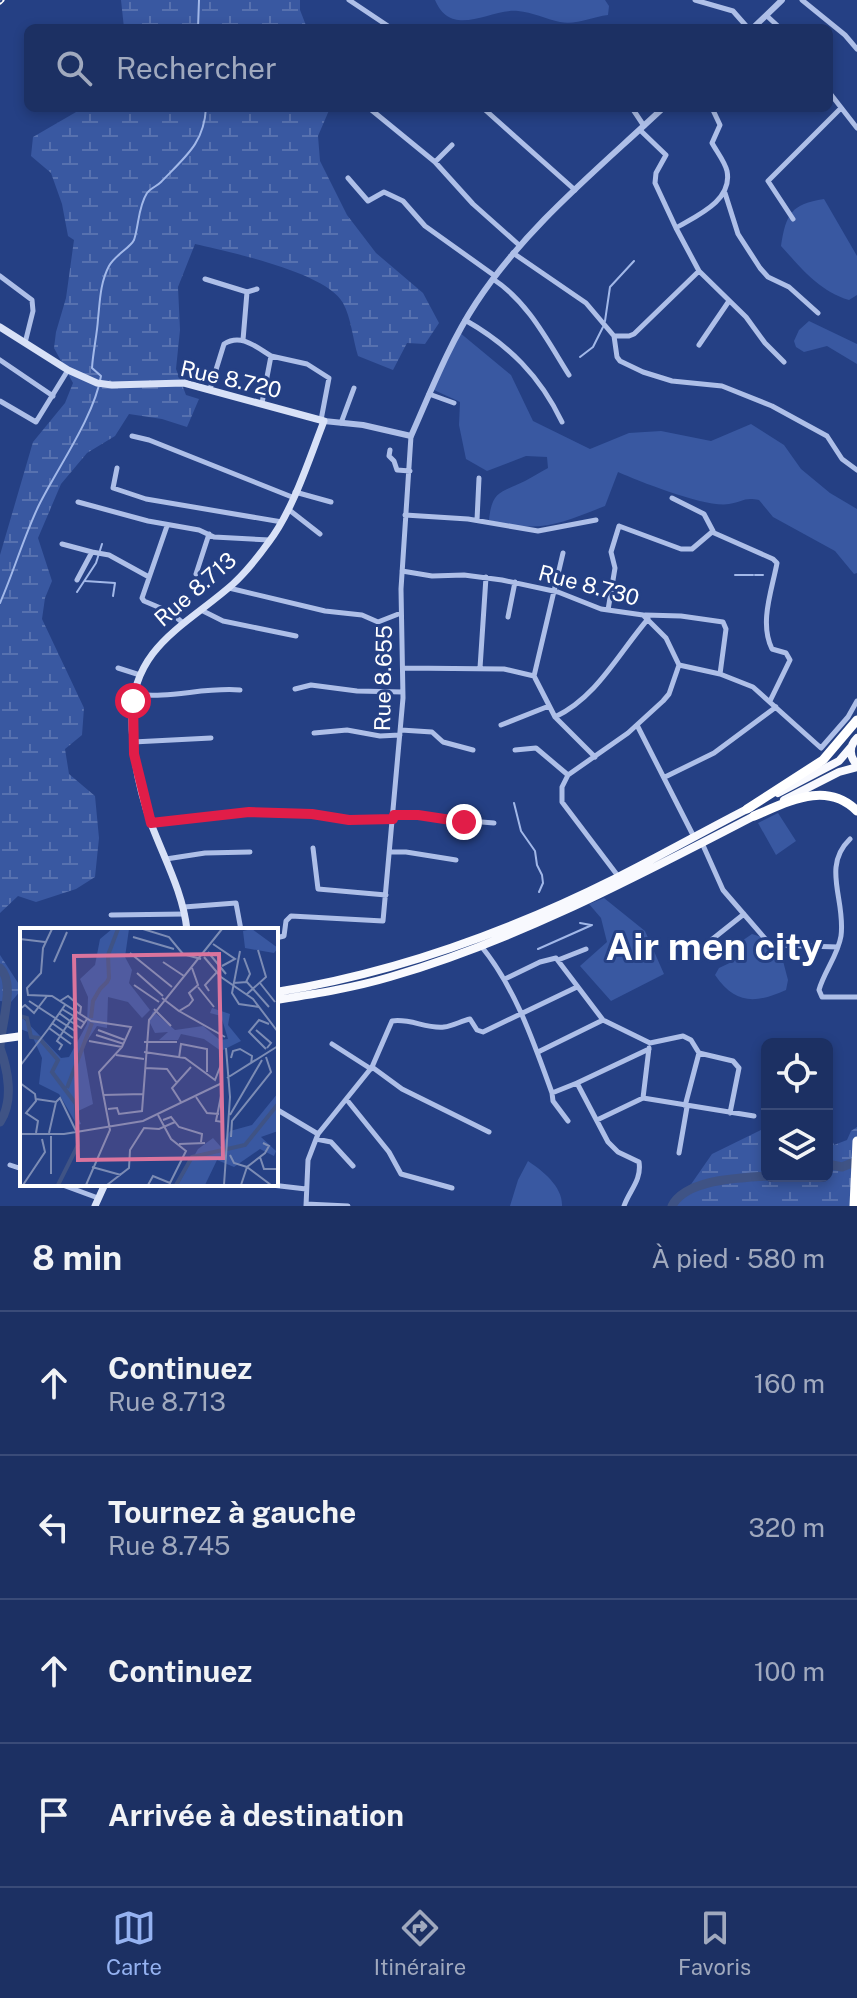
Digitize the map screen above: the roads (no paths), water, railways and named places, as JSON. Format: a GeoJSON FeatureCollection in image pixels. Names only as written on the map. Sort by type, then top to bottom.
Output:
{"type":"FeatureCollection","features":[{"type":"Feature","properties":{"kind":"highway"},"geometry":{"type":"LineString","coordinates":[[751,812],[823,760],[857,720]]}},
{"type":"Feature","properties":{"kind":"highway"},"geometry":{"type":"LineString","coordinates":[[751,812],[839,761],[857,738]]}},
{"type":"Feature","properties":{"kind":"highway"},"geometry":{"type":"LineString","coordinates":[[278,1000],[387,978],[480,945],[582,901],[751,812],[857,766],[852,759],[851,747]]}},
{"type":"Feature","properties":{"kind":"highway"},"geometry":{"type":"LineString","coordinates":[[751,812],[816,795],[840,798],[857,811]]}},
{"type":"Feature","properties":{"kind":"highway"},"geometry":{"type":"LineString","coordinates":[[278,992],[386,970],[435,954],[541,913],[698,839]]}},
{"type":"Feature","properties":{"kind":"highway"},"geometry":{"type":"LineString","coordinates":[[0,1039],[20,1036]]}},
{"type":"Feature","properties":{"kind":"highway"},"geometry":{"type":"LineString","coordinates":[[854,1206],[857,1141]]}},
{"type":"Feature","properties":{"kind":"main road","name":"Rue 8.720"},"geometry":{"type":"LineString","coordinates":[[0,327],[68,370],[100,384],[175,382],[322,421]]}},
{"type":"Feature","properties":{"kind":"main road","name":"Rue 8.713"},"geometry":{"type":"LineString","coordinates":[[187,928],[184,910],[151,823],[138,777],[133,742],[134,694],[140,675],[155,649],[228,588],[270,540],[288,509],[322,421]]}},
{"type":"Feature","properties":{"kind":"street"},"geometry":{"type":"LineString","coordinates":[[349,0],[385,24]]}},
{"type":"Feature","properties":{"kind":"street"},"geometry":{"type":"LineString","coordinates":[[695,0],[733,11],[746,24]]}},
{"type":"Feature","properties":{"kind":"street"},"geometry":{"type":"LineString","coordinates":[[756,24],[782,0]]}},
{"type":"Feature","properties":{"kind":"street"},"geometry":{"type":"LineString","coordinates":[[802,0],[831,24]]}},
{"type":"Feature","properties":{"kind":"street"},"geometry":{"type":"LineString","coordinates":[[767,16],[776,24]]}},
{"type":"Feature","properties":{"kind":"street"},"geometry":{"type":"LineString","coordinates":[[833,25],[857,49]]}},
{"type":"Feature","properties":{"kind":"street"},"geometry":{"type":"LineString","coordinates":[[833,97],[857,128]]}},
{"type":"Feature","properties":{"kind":"street"},"geometry":{"type":"LineString","coordinates":[[793,219],[768,181],[841,108]]}},
{"type":"Feature","properties":{"kind":"street"},"geometry":{"type":"LineString","coordinates":[[374,112],[435,162],[473,204],[519,245]]}},
{"type":"Feature","properties":{"kind":"street"},"geometry":{"type":"LineString","coordinates":[[487,112],[575,190]]}},
{"type":"Feature","properties":{"kind":"street"},"geometry":{"type":"LineString","coordinates":[[634,112],[642,128],[666,155],[656,173],[655,183],[699,271],[746,317],[784,362]]}},
{"type":"Feature","properties":{"kind":"street","name":"Rue 8.655"},"geometry":{"type":"LineString","coordinates":[[278,938],[284,936],[286,921],[291,916],[383,921],[401,732],[402,571],[411,436],[429,394],[465,320],[519,245],[659,112]]}},
{"type":"Feature","properties":{"kind":"street"},"geometry":{"type":"LineString","coordinates":[[676,228],[707,210],[728,185],[727,169],[712,143],[720,125],[714,112]]}},
{"type":"Feature","properties":{"kind":"street"},"geometry":{"type":"LineString","coordinates":[[435,162],[452,145]]}},
{"type":"Feature","properties":{"kind":"street"},"geometry":{"type":"LineString","coordinates":[[348,178],[368,201],[384,192],[403,201],[425,226],[507,289],[528,310],[569,375]]}},
{"type":"Feature","properties":{"kind":"street"},"geometry":{"type":"LineString","coordinates":[[725,192],[738,234],[760,268],[768,277],[789,287],[818,313]]}},
{"type":"Feature","properties":{"kind":"street"},"geometry":{"type":"LineString","coordinates":[[513,253],[586,303],[614,336],[617,357],[627,365],[672,381],[722,386],[772,406],[827,436],[842,459],[857,470]]}},
{"type":"Feature","properties":{"kind":"street"},"geometry":{"type":"LineString","coordinates":[[614,336],[634,334],[699,271]]}},
{"type":"Feature","properties":{"kind":"street"},"geometry":{"type":"LineString","coordinates":[[0,276],[32,300],[33,311],[25,343]]}},
{"type":"Feature","properties":{"kind":"street"},"geometry":{"type":"LineString","coordinates":[[205,279],[247,292],[257,289]]}},
{"type":"Feature","properties":{"kind":"street"},"geometry":{"type":"LineString","coordinates":[[243,340],[247,292]]}},
{"type":"Feature","properties":{"kind":"street"},"geometry":{"type":"LineString","coordinates":[[699,345],[729,301]]}},
{"type":"Feature","properties":{"kind":"street"},"geometry":{"type":"LineString","coordinates":[[465,320],[510,350],[551,399],[562,422]]}},
{"type":"Feature","properties":{"kind":"street"},"geometry":{"type":"LineString","coordinates":[[210,389],[224,344],[230,340],[243,340],[271,356],[307,364],[329,378],[322,421],[411,436]]}},
{"type":"Feature","properties":{"kind":"street"},"geometry":{"type":"LineString","coordinates":[[262,403],[271,356]]}},
{"type":"Feature","properties":{"kind":"street"},"geometry":{"type":"LineString","coordinates":[[0,360],[53,396]]}},
{"type":"Feature","properties":{"kind":"street"},"geometry":{"type":"LineString","coordinates":[[0,401],[34,423],[68,370]]}},
{"type":"Feature","properties":{"kind":"street"},"geometry":{"type":"LineString","coordinates":[[341,423],[354,388]]}},
{"type":"Feature","properties":{"kind":"street"},"geometry":{"type":"LineString","coordinates":[[429,394],[454,403]]}},
{"type":"Feature","properties":{"kind":"street"},"geometry":{"type":"LineString","coordinates":[[132,436],[293,495],[331,502]]}},
{"type":"Feature","properties":{"kind":"street"},"geometry":{"type":"LineString","coordinates":[[390,450],[389,456],[397,470],[410,471]]}},
{"type":"Feature","properties":{"kind":"street"},"geometry":{"type":"LineString","coordinates":[[117,468],[113,488],[146,499],[282,522]]}},
{"type":"Feature","properties":{"kind":"street"},"geometry":{"type":"LineString","coordinates":[[477,520],[479,478]]}},
{"type":"Feature","properties":{"kind":"street"},"geometry":{"type":"LineString","coordinates":[[672,498],[704,514],[714,532]]}},
{"type":"Feature","properties":{"kind":"street"},"geometry":{"type":"LineString","coordinates":[[78,502],[219,538],[270,540]]}},
{"type":"Feature","properties":{"kind":"street"},"geometry":{"type":"LineString","coordinates":[[288,509],[320,534]]}},
{"type":"Feature","properties":{"kind":"street"},"geometry":{"type":"LineString","coordinates":[[405,515],[477,520],[538,531],[596,520]]}},
{"type":"Feature","properties":{"kind":"street"},"geometry":{"type":"LineString","coordinates":[[167,526],[143,600],[170,612],[183,623]]}},
{"type":"Feature","properties":{"kind":"street"},"geometry":{"type":"LineString","coordinates":[[608,610],[615,568],[611,552],[617,529],[621,526],[681,549],[692,549],[708,533],[714,532],[773,559],[777,563],[767,617],[769,644],[772,649],[786,653],[790,660],[770,701]]}},
{"type":"Feature","properties":{"kind":"street"},"geometry":{"type":"LineString","coordinates":[[196,574],[209,534]]}},
{"type":"Feature","properties":{"kind":"street"},"geometry":{"type":"LineString","coordinates":[[62,544],[109,555],[149,577]]}},
{"type":"Feature","properties":{"kind":"street"},"geometry":{"type":"LineString","coordinates":[[77,580],[92,552]]}},
{"type":"Feature","properties":{"kind":"street"},"geometry":{"type":"LineString","coordinates":[[563,553],[534,676],[555,717],[595,757]]}},
{"type":"Feature","properties":{"kind":"street","name":"Rue 8.730"},"geometry":{"type":"LineString","coordinates":[[402,571],[515,582],[608,610],[646,617],[671,644],[679,665]]}},
{"type":"Feature","properties":{"kind":"street"},"geometry":{"type":"LineString","coordinates":[[480,668],[486,577]]}},
{"type":"Feature","properties":{"kind":"street"},"geometry":{"type":"LineString","coordinates":[[508,617],[515,582]]}},
{"type":"Feature","properties":{"kind":"street"},"geometry":{"type":"LineString","coordinates":[[228,588],[325,611],[362,615],[378,622],[401,613]]}},
{"type":"Feature","properties":{"kind":"street"},"geometry":{"type":"LineString","coordinates":[[200,609],[223,621],[296,636]]}},
{"type":"Feature","properties":{"kind":"street"},"geometry":{"type":"LineString","coordinates":[[555,717],[593,689],[646,617],[681,616],[723,622],[726,629],[720,674]]}},
{"type":"Feature","properties":{"kind":"street"},"geometry":{"type":"LineString","coordinates":[[619,877],[562,802],[562,787],[568,775],[637,725],[669,694],[679,665],[748,684],[821,748],[848,717],[857,701]]}},
{"type":"Feature","properties":{"kind":"street"},"geometry":{"type":"LineString","coordinates":[[118,668],[140,675]]}},
{"type":"Feature","properties":{"kind":"street"},"geometry":{"type":"LineString","coordinates":[[403,668],[513,670],[534,676]]}},
{"type":"Feature","properties":{"kind":"street"},"geometry":{"type":"LineString","coordinates":[[295,689],[311,685],[357,691],[403,692]]}},
{"type":"Feature","properties":{"kind":"street"},"geometry":{"type":"LineString","coordinates":[[134,694],[162,697],[196,690],[240,690]]}},
{"type":"Feature","properties":{"kind":"street"},"geometry":{"type":"LineString","coordinates":[[501,725],[549,706]]}},
{"type":"Feature","properties":{"kind":"street"},"geometry":{"type":"LineString","coordinates":[[665,777],[714,753],[776,707]]}},
{"type":"Feature","properties":{"kind":"street"},"geometry":{"type":"LineString","coordinates":[[637,725],[665,777],[675,804],[698,839],[718,882],[771,944],[838,947]]}},
{"type":"Feature","properties":{"kind":"street"},"geometry":{"type":"LineString","coordinates":[[314,733],[347,730],[380,736],[428,731],[443,742],[473,750]]}},
{"type":"Feature","properties":{"kind":"street"},"geometry":{"type":"LineString","coordinates":[[133,742],[211,738]]}},
{"type":"Feature","properties":{"kind":"street"},"geometry":{"type":"LineString","coordinates":[[515,750],[536,748],[568,775]]}},
{"type":"Feature","properties":{"kind":"street"},"geometry":{"type":"LineString","coordinates":[[151,823],[249,812],[312,814],[349,820],[393,817],[494,823]]}},
{"type":"Feature","properties":{"kind":"street"},"geometry":{"type":"LineString","coordinates":[[850,839],[840,848],[835,859],[841,935],[819,994],[827,998],[857,997]]}},
{"type":"Feature","properties":{"kind":"street"},"geometry":{"type":"LineString","coordinates":[[313,848],[318,889],[386,895]]}},
{"type":"Feature","properties":{"kind":"street"},"geometry":{"type":"LineString","coordinates":[[166,859],[205,853],[250,852]]}},
{"type":"Feature","properties":{"kind":"street"},"geometry":{"type":"LineString","coordinates":[[390,852],[456,860]]}},
{"type":"Feature","properties":{"kind":"street"},"geometry":{"type":"LineString","coordinates":[[111,915],[236,903],[241,928]]}},
{"type":"Feature","properties":{"kind":"street"},"geometry":{"type":"LineString","coordinates":[[705,945],[744,914]]}},
{"type":"Feature","properties":{"kind":"street"},"geometry":{"type":"LineString","coordinates":[[480,945],[504,980],[538,1052],[553,1101],[568,1121]]}},
{"type":"Feature","properties":{"kind":"street"},"geometry":{"type":"LineString","coordinates":[[558,960],[586,949]]}},
{"type":"Feature","properties":{"kind":"street"},"geometry":{"type":"LineString","coordinates":[[504,980],[553,957],[603,1020],[650,1046]]}},
{"type":"Feature","properties":{"kind":"street"},"geometry":{"type":"LineString","coordinates":[[348,1206],[306,1205],[308,1160],[317,1136],[372,1068],[392,1021],[402,1019],[445,1027],[470,1019],[477,1030],[483,1032],[577,987]]}},
{"type":"Feature","properties":{"kind":"street"},"geometry":{"type":"LineString","coordinates":[[538,1052],[603,1020]]}},
{"type":"Feature","properties":{"kind":"street"},"geometry":{"type":"LineString","coordinates":[[552,1093],[650,1046],[683,1036],[691,1040],[699,1053],[737,1064],[739,1068],[730,1113]]}},
{"type":"Feature","properties":{"kind":"street"},"geometry":{"type":"LineString","coordinates":[[332,1044],[402,1089],[489,1132]]}},
{"type":"Feature","properties":{"kind":"street"},"geometry":{"type":"LineString","coordinates":[[643,1098],[650,1046]]}},
{"type":"Feature","properties":{"kind":"street"},"geometry":{"type":"LineString","coordinates":[[679,1153],[699,1053]]}},
{"type":"Feature","properties":{"kind":"street"},"geometry":{"type":"LineString","coordinates":[[577,1083],[613,1147],[641,1165],[636,1185],[624,1206]]}},
{"type":"Feature","properties":{"kind":"street"},"geometry":{"type":"LineString","coordinates":[[597,1120],[643,1098],[754,1116]]}},
{"type":"Feature","properties":{"kind":"street"},"geometry":{"type":"LineString","coordinates":[[347,1100],[389,1152],[401,1174],[452,1188]]}},
{"type":"Feature","properties":{"kind":"street"},"geometry":{"type":"LineString","coordinates":[[278,1110],[331,1142],[353,1166]]}},
{"type":"Feature","properties":{"kind":"street"},"geometry":{"type":"LineString","coordinates":[[10,1165],[20,1168]]}},
{"type":"Feature","properties":{"kind":"street"},"geometry":{"type":"LineString","coordinates":[[64,1186],[96,1202]]}},
{"type":"Feature","properties":{"kind":"street"},"geometry":{"type":"LineString","coordinates":[[278,1186],[306,1189]]}},
{"type":"Feature","properties":{"kind":"waterway"},"geometry":{"type":"LineString","coordinates":[[198,24],[199,0]]}},
{"type":"Feature","properties":{"kind":"waterway"},"geometry":{"type":"LineString","coordinates":[[0,603],[39,505],[83,425],[97,392],[101,376],[92,368],[106,272],[134,240],[147,193],[178,164],[197,140],[206,112]]}},
{"type":"Feature","properties":{"kind":"waterway"},"geometry":{"type":"LineString","coordinates":[[605,321],[610,287],[634,261]]}},
{"type":"Feature","properties":{"kind":"waterway"},"geometry":{"type":"LineString","coordinates":[[580,357],[593,347],[603,327]]}},
{"type":"Feature","properties":{"kind":"waterway"},"geometry":{"type":"LineString","coordinates":[[77,592],[96,563],[102,544]]}},
{"type":"Feature","properties":{"kind":"waterway"},"geometry":{"type":"LineString","coordinates":[[735,575],[753,575]]}},
{"type":"Feature","properties":{"kind":"waterway"},"geometry":{"type":"LineString","coordinates":[[755,575],[763,575]]}},
{"type":"Feature","properties":{"kind":"waterway"},"geometry":{"type":"LineString","coordinates":[[85,581],[115,583],[113,596]]}},
{"type":"Feature","properties":{"kind":"waterway"},"geometry":{"type":"LineString","coordinates":[[514,803],[521,831],[535,851],[542,875],[539,892]]}},
{"type":"Feature","properties":{"kind":"waterway"},"geometry":{"type":"LineString","coordinates":[[580,923],[591,925]]}},
{"type":"Feature","properties":{"kind":"waterway"},"geometry":{"type":"LineString","coordinates":[[538,949],[592,925]]}},
{"type":"Feature","properties":{"kind":"waterway"},"geometry":{"type":"LineString","coordinates":[[0,968],[7,983],[0,1047]]}},
{"type":"Feature","properties":{"kind":"waterway"},"geometry":{"type":"LineString","coordinates":[[0,1048],[8,1095],[0,1122]]}},
{"type":"Feature","properties":{"kind":"waterway"},"geometry":{"type":"LineString","coordinates":[[833,1165],[842,1167],[857,1161]]}},
{"type":"Feature","properties":{"kind":"waterway"},"geometry":{"type":"LineString","coordinates":[[672,1206],[679,1197],[701,1185],[761,1176]]}},
{"type":"Feature","properties":{"kind":"district","name":"Air men city"},"geometry":{"type":"Point","coordinates":[714,946]}}]}
